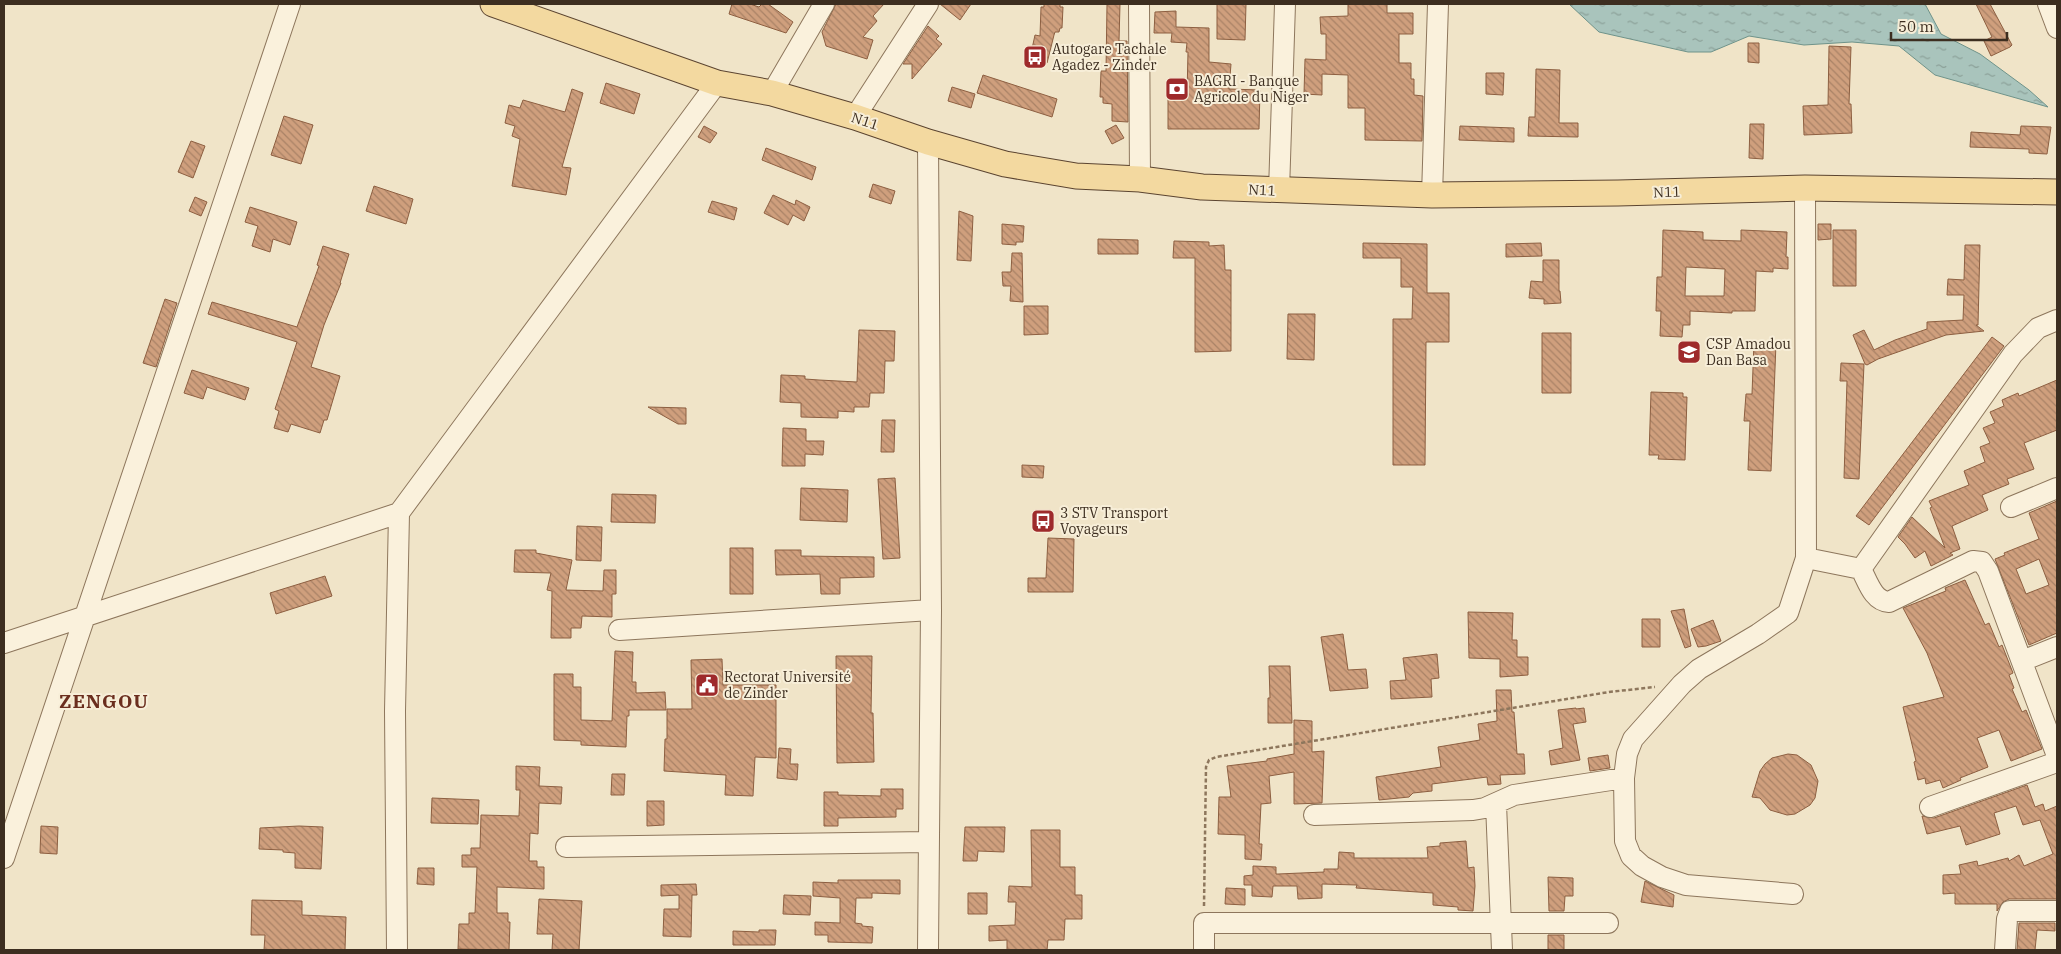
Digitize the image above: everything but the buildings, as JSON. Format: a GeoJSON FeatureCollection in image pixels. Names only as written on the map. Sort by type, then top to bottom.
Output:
{"type":"FeatureCollection","features":[{"type":"Feature","properties":{"kind":"main road","name":"N11"},"geometry":{"type":"LineString","coordinates":[[493,4],[717,83],[772,93],[1005,164],[1076,176],[1140,179],[1202,187],[1432,195],[1806,188],[2057,192]]}},
{"type":"Feature","properties":{"kind":"street"},"geometry":{"type":"LineString","coordinates":[[4,858],[290,4]]}},
{"type":"Feature","properties":{"kind":"street"},"geometry":{"type":"LineString","coordinates":[[772,93],[824,4]]}},
{"type":"Feature","properties":{"kind":"street"},"geometry":{"type":"LineString","coordinates":[[855,117],[928,4]]}},
{"type":"Feature","properties":{"kind":"street"},"geometry":{"type":"LineString","coordinates":[[1139,4],[1140,179]]}},
{"type":"Feature","properties":{"kind":"street"},"geometry":{"type":"LineString","coordinates":[[1280,191],[1285,4]]}},
{"type":"Feature","properties":{"kind":"street"},"geometry":{"type":"LineString","coordinates":[[1432,195],[1438,4]]}},
{"type":"Feature","properties":{"kind":"street"},"geometry":{"type":"LineString","coordinates":[[2048,4],[2057,28]]}},
{"type":"Feature","properties":{"kind":"street"},"geometry":{"type":"LineString","coordinates":[[4,644],[399,513],[717,83]]}},
{"type":"Feature","properties":{"kind":"street"},"geometry":{"type":"LineString","coordinates":[[928,142],[930,610],[928,950]]}},
{"type":"Feature","properties":{"kind":"street"},"geometry":{"type":"LineString","coordinates":[[1793,894],[1686,885],[1662,877],[1642,866],[1631,856],[1625,841],[1624,778],[1627,754],[1633,739],[1682,684],[1699,669],[1758,634],[1788,613],[1806,558],[1806,188]]}},
{"type":"Feature","properties":{"kind":"street"},"geometry":{"type":"LineString","coordinates":[[1861,569],[2013,354],[2038,328],[2057,320]]}},
{"type":"Feature","properties":{"kind":"street"},"geometry":{"type":"LineString","coordinates":[[2011,507],[2057,488]]}},
{"type":"Feature","properties":{"kind":"street"},"geometry":{"type":"LineString","coordinates":[[397,950],[395,711],[399,513]]}},
{"type":"Feature","properties":{"kind":"street"},"geometry":{"type":"LineString","coordinates":[[1806,558],[1861,569]]}},
{"type":"Feature","properties":{"kind":"street"},"geometry":{"type":"LineString","coordinates":[[1861,569],[1876,597],[1882,601],[1889,602],[1973,561],[1982,562],[1988,571],[2057,756]]}},
{"type":"Feature","properties":{"kind":"street"},"geometry":{"type":"LineString","coordinates":[[619,630],[930,610]]}},
{"type":"Feature","properties":{"kind":"street"},"geometry":{"type":"LineString","coordinates":[[2022,661],[2057,647]]}},
{"type":"Feature","properties":{"kind":"street"},"geometry":{"type":"LineString","coordinates":[[1930,807],[2057,762]]}},
{"type":"Feature","properties":{"kind":"street"},"geometry":{"type":"LineString","coordinates":[[1314,815],[1473,810],[1496,804],[1514,795],[1624,778]]}},
{"type":"Feature","properties":{"kind":"street"},"geometry":{"type":"LineString","coordinates":[[1496,804],[1502,950]]}},
{"type":"Feature","properties":{"kind":"street"},"geometry":{"type":"LineString","coordinates":[[566,847],[928,842]]}},
{"type":"Feature","properties":{"kind":"street"},"geometry":{"type":"LineString","coordinates":[[2005,950],[2007,919],[2010,911],[2057,911]]}},
{"type":"Feature","properties":{"kind":"street"},"geometry":{"type":"LineString","coordinates":[[1204,950],[1204,923],[1608,923]]}},
{"type":"Feature","properties":{"kind":"path"},"geometry":{"type":"LineString","coordinates":[[1204,923],[1206,767],[1209,760],[1216,757],[1609,692],[1682,684]]}},
{"type":"Feature","properties":{"kind":"water"},"geometry":{"type":"Polygon","coordinates":[[[1569,4],[1925,4],[1941,34],[1980,54],[2029,90],[2048,107],[1935,75],[1899,46],[1852,42],[1804,45],[1749,36],[1711,52],[1688,52],[1599,32],[1569,4]]]}},
{"type":"Feature","properties":{"kind":"place","name":"Autogare Tachale Agadez - Zinder"},"geometry":{"type":"Point","coordinates":[1035,57]}},
{"type":"Feature","properties":{"kind":"place","name":"BAGRI - Banque Agricole du Niger"},"geometry":{"type":"Point","coordinates":[1177,89]}},
{"type":"Feature","properties":{"kind":"place","name":"CSP Amadou Dan Basa"},"geometry":{"type":"Point","coordinates":[1689,352]}},
{"type":"Feature","properties":{"kind":"place","name":"3 STV Transport Voyageurs"},"geometry":{"type":"Point","coordinates":[1043,521]}},
{"type":"Feature","properties":{"kind":"place","name":"Rectorat Université de Zinder"},"geometry":{"type":"Point","coordinates":[707,685]}},
{"type":"Feature","properties":{"kind":"district","name":"ZENGOU"},"geometry":{"type":"Point","coordinates":[104,701]}}]}
